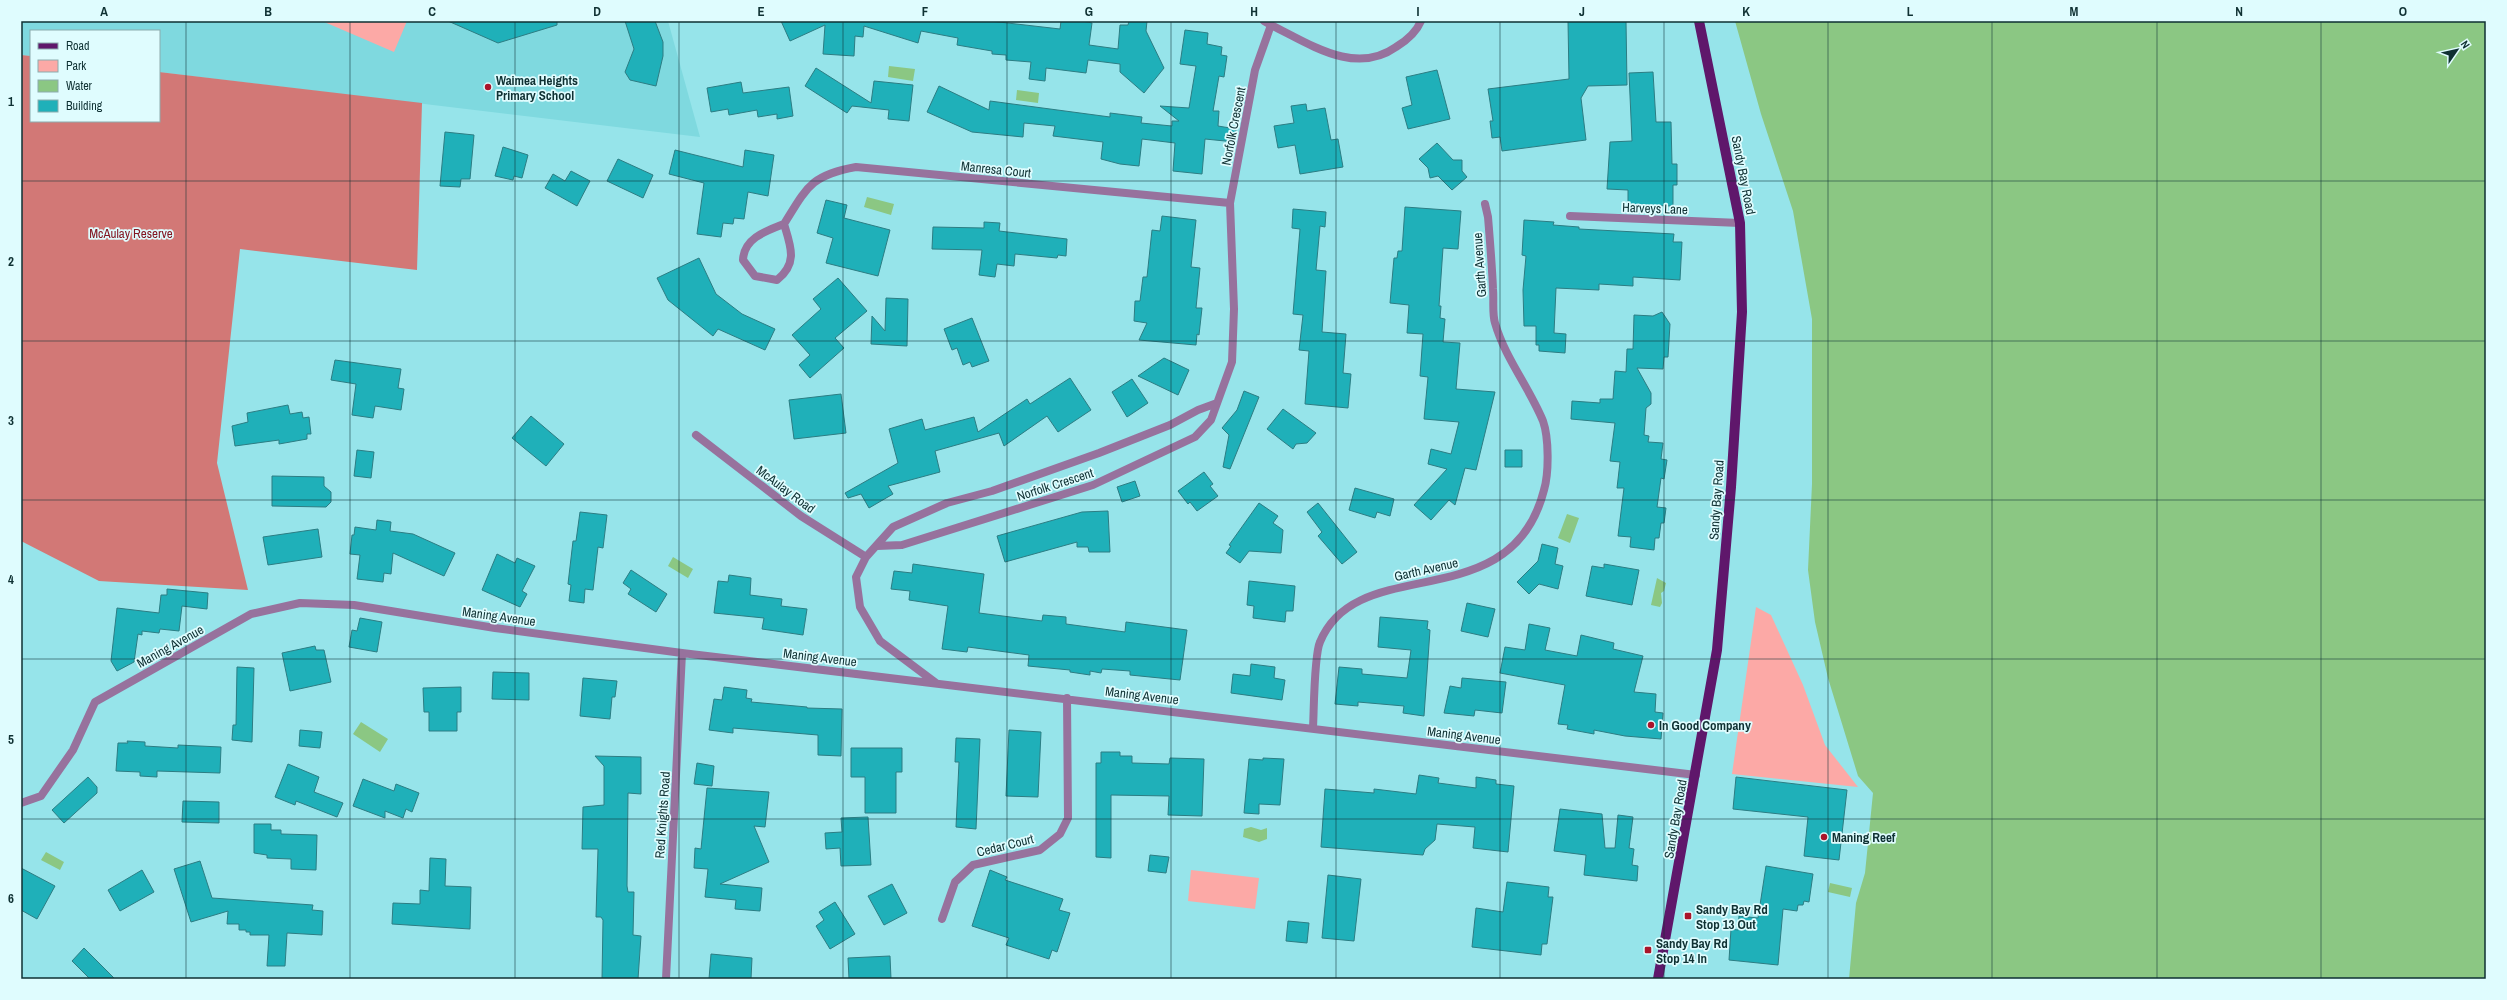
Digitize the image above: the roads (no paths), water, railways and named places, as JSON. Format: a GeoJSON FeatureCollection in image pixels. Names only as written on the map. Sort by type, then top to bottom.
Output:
{"type":"FeatureCollection","features":[{"type":"Feature","properties":{"kind":"main road","name":"Sandy Bay Road"},"geometry":{"type":"LineString","coordinates":[[1658,979],[1696,775],[1717,650],[1730,495],[1742,312],[1740,223],[1699,21]]}},
{"type":"Feature","properties":{"kind":"street","name":"Norfolk Crescent"},"geometry":{"type":"LineString","coordinates":[[877,546],[902,545],[1093,485],[1195,437],[1211,420],[1232,362],[1234,309],[1230,203],[1255,70],[1267,23],[1335,56],[1360,60],[1385,55],[1407,40],[1421,21]]}},
{"type":"Feature","properties":{"kind":"street","name":"Manresa Court"},"geometry":{"type":"LineString","coordinates":[[784,224],[805,189],[830,172],[856,167],[1230,203]]}},
{"type":"Feature","properties":{"kind":"street","name":"Garth Avenue"},"geometry":{"type":"LineString","coordinates":[[1313,728],[1319,643],[1330,623],[1352,604],[1390,589],[1453,577],[1488,564],[1514,545],[1532,522],[1544,490],[1548,462],[1543,422],[1508,355],[1495,322],[1488,217],[1485,204]]}},
{"type":"Feature","properties":{"kind":"street","name":"Harveys Lane"},"geometry":{"type":"LineString","coordinates":[[1570,216],[1740,223]]}},
{"type":"Feature","properties":{"kind":"street"},"geometry":{"type":"LineString","coordinates":[[784,224],[790,242],[792,263],[784,274],[777,280],[755,276],[743,260],[743,252],[748,243],[758,236],[784,224]]}},
{"type":"Feature","properties":{"kind":"street","name":"Norfolk Crescent"},"geometry":{"type":"LineString","coordinates":[[936,683],[880,641],[860,607],[856,577],[866,556],[894,528],[915,516],[947,503],[992,491],[1099,453],[1170,425],[1198,410],[1217,403]]}},
{"type":"Feature","properties":{"kind":"street","name":"McAulay Road"},"geometry":{"type":"LineString","coordinates":[[696,435],[801,516],[866,556]]}},
{"type":"Feature","properties":{"kind":"street","name":"Maning Avenue"},"geometry":{"type":"LineString","coordinates":[[21,803],[41,796],[73,750],[95,702],[251,614],[300,603],[354,604],[495,628],[682,653],[1067,698],[1696,775]]}},
{"type":"Feature","properties":{"kind":"street","name":"Red Knights Road"},"geometry":{"type":"LineString","coordinates":[[666,979],[682,653]]}},
{"type":"Feature","properties":{"kind":"street","name":"Cedar Court"},"geometry":{"type":"LineString","coordinates":[[942,918],[955,882],[973,865],[1040,850],[1060,834],[1068,818],[1067,698]]}},
{"type":"Feature","properties":{"kind":"water"},"geometry":{"type":"Polygon","coordinates":[[[1735,21],[2486,21],[2486,979],[1849,979],[1856,903],[1865,873],[1873,793],[1858,776],[1828,678],[1815,622],[1808,570],[1812,484],[1812,319],[1793,211],[1761,114],[1735,21]]]}},
{"type":"Feature","properties":{"kind":"water"},"geometry":{"type":"Polygon","coordinates":[[[889,66],[915,69],[913,81],[888,77],[889,66]]]}},
{"type":"Feature","properties":{"kind":"water"},"geometry":{"type":"Polygon","coordinates":[[[1017,90],[1039,93],[1038,103],[1016,100],[1017,90]]]}},
{"type":"Feature","properties":{"kind":"water"},"geometry":{"type":"Polygon","coordinates":[[[867,197],[894,204],[891,215],[864,207],[867,197]]]}},
{"type":"Feature","properties":{"kind":"water"},"geometry":{"type":"Polygon","coordinates":[[[1567,514],[1579,518],[1570,543],[1558,538],[1567,514]]]}},
{"type":"Feature","properties":{"kind":"water"},"geometry":{"type":"Polygon","coordinates":[[[673,557],[693,569],[688,578],[668,566],[673,557]]]}},
{"type":"Feature","properties":{"kind":"water"},"geometry":{"type":"Polygon","coordinates":[[[1657,578],[1666,583],[1664,591],[1661,593],[1662,603],[1660,607],[1651,605],[1657,578]]]}},
{"type":"Feature","properties":{"kind":"water"},"geometry":{"type":"Polygon","coordinates":[[[361,722],[388,739],[380,752],[353,734],[361,722]]]}},
{"type":"Feature","properties":{"kind":"water"},"geometry":{"type":"Polygon","coordinates":[[[1251,827],[1261,830],[1267,828],[1267,839],[1259,842],[1243,837],[1244,829],[1251,827]]]}},
{"type":"Feature","properties":{"kind":"water"},"geometry":{"type":"Polygon","coordinates":[[[46,852],[64,862],[60,870],[41,860],[46,852]]]}},
{"type":"Feature","properties":{"kind":"water"},"geometry":{"type":"Polygon","coordinates":[[[1830,883],[1852,888],[1850,897],[1828,892],[1830,883]]]}},
{"type":"Feature","properties":{"kind":"place","name":"Waimea Heights Primary School"},"geometry":{"type":"Point","coordinates":[488,87]}},
{"type":"Feature","properties":{"kind":"place","name":"In Good Company"},"geometry":{"type":"Point","coordinates":[1651,725]}},
{"type":"Feature","properties":{"kind":"place","name":"Maning Reef"},"geometry":{"type":"Point","coordinates":[1824,837]}},
{"type":"Feature","properties":{"kind":"place","name":"Sandy Bay Rd Stop 13 Out"},"geometry":{"type":"Point","coordinates":[1688,916]}},
{"type":"Feature","properties":{"kind":"place","name":"Sandy Bay Rd Stop 14 In"},"geometry":{"type":"Point","coordinates":[1648,950]}},
{"type":"Feature","properties":{"kind":"park label","name":"McAulay Reserve"},"geometry":{"type":"Point","coordinates":[131,233]}}]}
